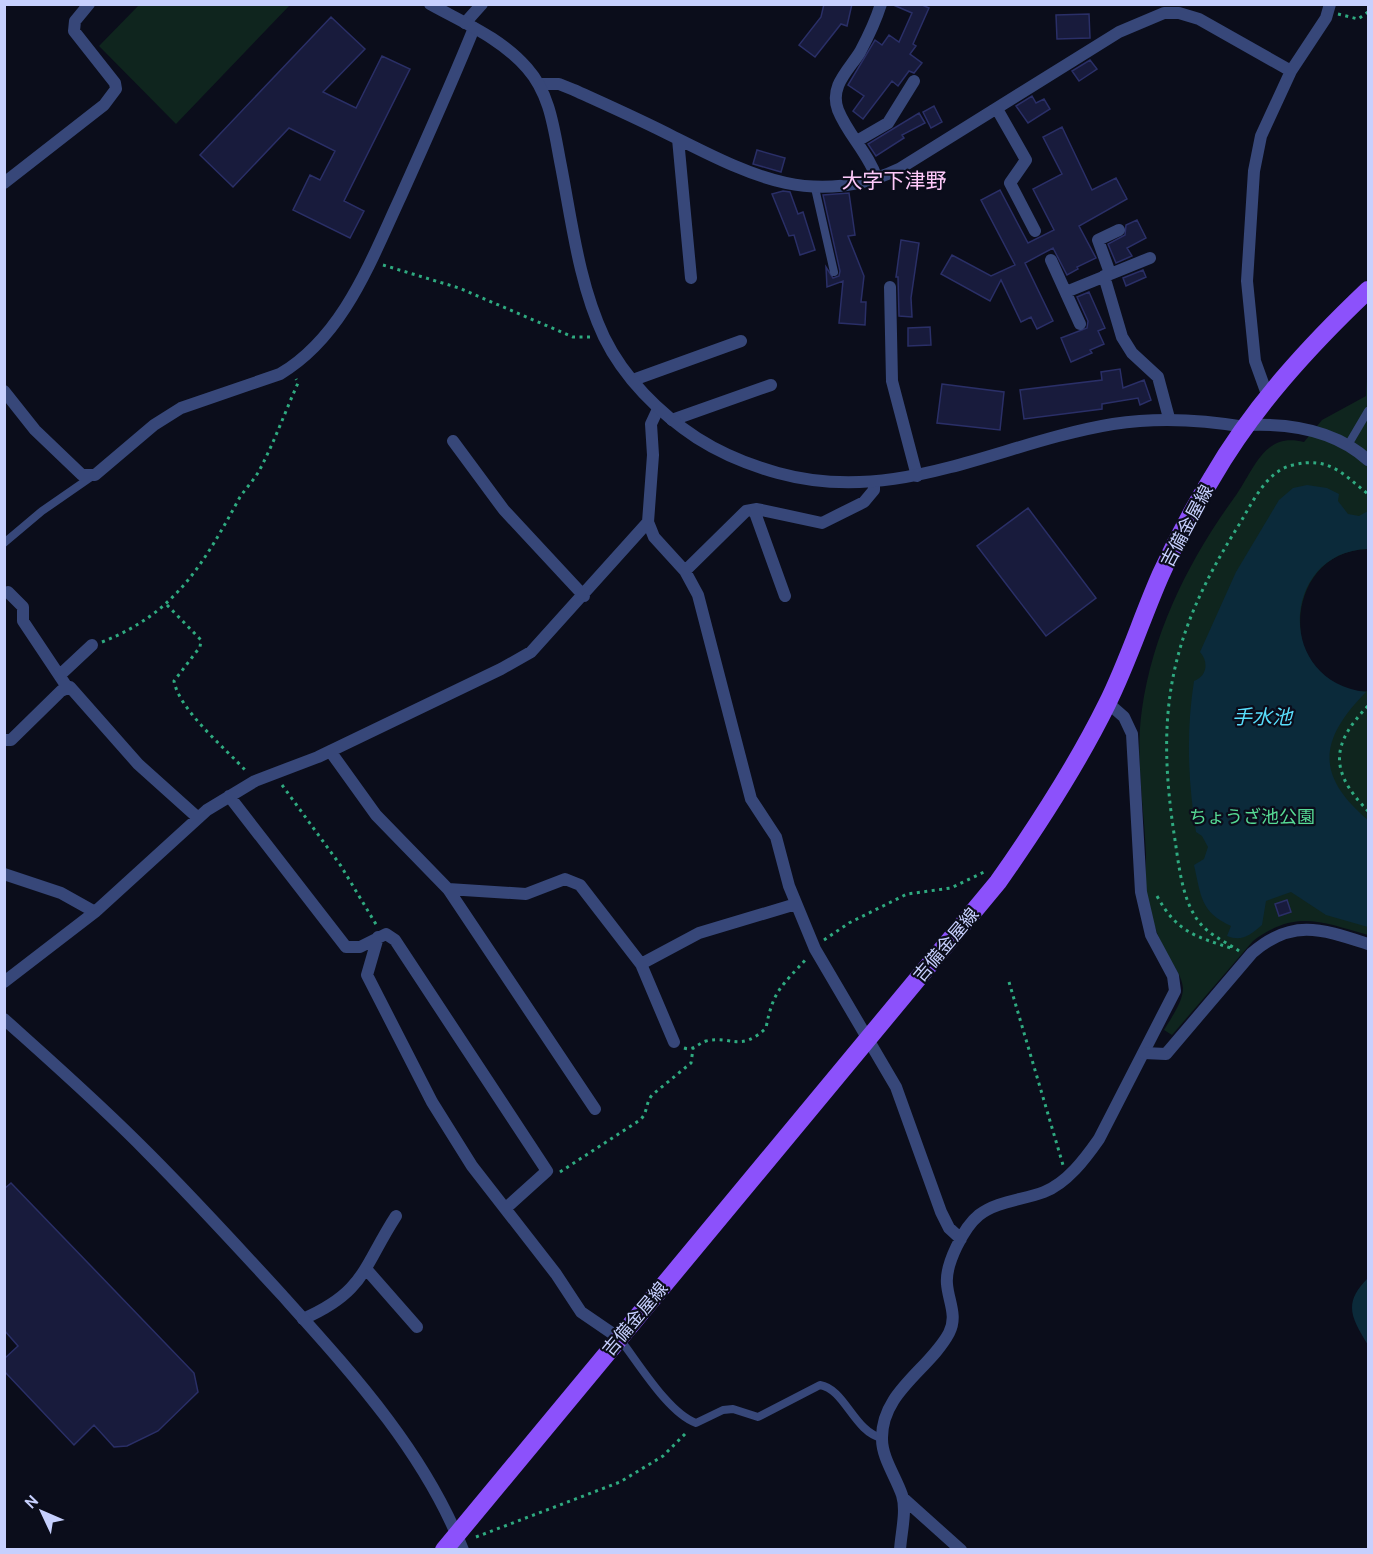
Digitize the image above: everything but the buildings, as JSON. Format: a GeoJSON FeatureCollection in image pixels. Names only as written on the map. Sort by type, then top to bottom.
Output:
{"type":"FeatureCollection","features":[{"type":"Feature","properties":{"kind":"main road","name":"吉備金屋線"},"geometry":{"type":"LineString","coordinates":[[456,1544],[619,1338],[998,882],[1053,802],[1108,703],[1161,575],[1188,519],[1245,426],[1338,319],[1368,290]]}},
{"type":"Feature","properties":{"kind":"street"},"geometry":{"type":"LineString","coordinates":[[4,183],[104,105],[116,89],[115,83],[74,31],[75,21],[89,4]]}},
{"type":"Feature","properties":{"kind":"street"},"geometry":{"type":"LineString","coordinates":[[430,4],[473,15],[510,51],[539,84],[550,115],[585,285],[603,334],[633,380],[658,409],[704,442],[757,467],[820,482],[874,483],[917,476],[1089,429],[1169,418],[1192,418],[1245,426],[1272,424],[1310,430],[1348,445],[1368,460]]}},
{"type":"Feature","properties":{"kind":"street"},"geometry":{"type":"LineString","coordinates":[[877,179],[873,165],[837,108],[837,91],[841,78],[860,51],[881,4]]}},
{"type":"Feature","properties":{"kind":"street"},"geometry":{"type":"LineString","coordinates":[[1268,397],[1255,361],[1247,281],[1254,171],[1261,136],[1291,71],[1329,8]]}},
{"type":"Feature","properties":{"kind":"street"},"geometry":{"type":"LineString","coordinates":[[539,84],[559,84],[567,87],[763,179],[815,188],[877,179],[920,157],[1119,32],[1164,13],[1179,13],[1199,19],[1291,71]]}},
{"type":"Feature","properties":{"kind":"street"},"geometry":{"type":"LineString","coordinates":[[4,391],[35,430],[82,475],[95,475],[154,425],[181,408],[280,374],[291,368],[333,327],[370,261],[429,134],[473,15]]}},
{"type":"Feature","properties":{"kind":"street"},"geometry":{"type":"LineString","coordinates":[[857,141],[888,123],[914,81]]}},
{"type":"Feature","properties":{"kind":"street"},"geometry":{"type":"LineString","coordinates":[[997,109],[1026,160],[1010,183],[1035,231]]}},
{"type":"Feature","properties":{"kind":"street"},"geometry":{"type":"LineString","coordinates":[[678,139],[691,278]]}},
{"type":"Feature","properties":{"kind":"street"},"geometry":{"type":"LineString","coordinates":[[1119,230],[1098,240],[1122,337],[1132,353],[1158,377],[1169,418]]}},
{"type":"Feature","properties":{"kind":"street"},"geometry":{"type":"LineString","coordinates":[[1066,292],[1150,258]]}},
{"type":"Feature","properties":{"kind":"street"},"geometry":{"type":"LineString","coordinates":[[1051,260],[1080,324]]}},
{"type":"Feature","properties":{"kind":"street"},"geometry":{"type":"LineString","coordinates":[[890,287],[892,381],[917,476]]}},
{"type":"Feature","properties":{"kind":"street"},"geometry":{"type":"LineString","coordinates":[[633,380],[741,341]]}},
{"type":"Feature","properties":{"kind":"street"},"geometry":{"type":"LineString","coordinates":[[672,420],[771,384]]}},
{"type":"Feature","properties":{"kind":"street"},"geometry":{"type":"LineString","coordinates":[[658,409],[651,424],[652,455],[648,522],[654,537],[685,571],[698,595],[751,799],[776,837],[796,904],[823,963],[896,1087],[941,1212],[949,1228],[961,1239]]}},
{"type":"Feature","properties":{"kind":"street"},"geometry":{"type":"LineString","coordinates":[[453,441],[504,510],[584,596]]}},
{"type":"Feature","properties":{"kind":"street"},"geometry":{"type":"LineString","coordinates":[[685,571],[736,518],[754,510],[822,522],[864,502],[874,490],[874,483]]}},
{"type":"Feature","properties":{"kind":"street"},"geometry":{"type":"LineString","coordinates":[[754,510],[785,596]]}},
{"type":"Feature","properties":{"kind":"street"},"geometry":{"type":"LineString","coordinates":[[4,982],[95,912],[197,817],[229,796],[255,781],[330,751],[501,669],[531,651],[584,596],[648,522]]}},
{"type":"Feature","properties":{"kind":"street"},"geometry":{"type":"LineString","coordinates":[[8,592],[23,607],[23,621],[61,674],[67,687],[73,690],[138,764],[197,817]]}},
{"type":"Feature","properties":{"kind":"street"},"geometry":{"type":"LineString","coordinates":[[61,674],[92,645]]}},
{"type":"Feature","properties":{"kind":"street"},"geometry":{"type":"LineString","coordinates":[[4,740],[11,740],[67,687]]}},
{"type":"Feature","properties":{"kind":"street"},"geometry":{"type":"LineString","coordinates":[[900,1550],[903,1498],[882,1438],[893,1402],[908,1380],[949,1333],[952,1309],[947,1280],[961,1239],[973,1222],[989,1209],[1042,1192],[1067,1177],[1099,1139],[1173,999],[1176,983],[1151,935],[1141,892],[1132,735],[1124,717],[1108,703]]}},
{"type":"Feature","properties":{"kind":"street"},"geometry":{"type":"LineString","coordinates":[[330,751],[376,815],[448,888],[595,1109]]}},
{"type":"Feature","properties":{"kind":"street"},"geometry":{"type":"LineString","coordinates":[[229,796],[339,941],[352,949],[386,934],[394,940],[547,1171],[506,1208]]}},
{"type":"Feature","properties":{"kind":"street"},"geometry":{"type":"LineString","coordinates":[[4,874],[61,893],[95,912]]}},
{"type":"Feature","properties":{"kind":"street"},"geometry":{"type":"LineString","coordinates":[[448,888],[526,894],[565,879],[573,880],[580,885],[641,964],[674,1042]]}},
{"type":"Feature","properties":{"kind":"street"},"geometry":{"type":"LineString","coordinates":[[641,964],[699,933],[796,904]]}},
{"type":"Feature","properties":{"kind":"street"},"geometry":{"type":"LineString","coordinates":[[1144,1053],[1166,1054],[1252,953],[1283,932],[1304,928],[1330,931],[1368,944]]}},
{"type":"Feature","properties":{"kind":"street"},"geometry":{"type":"LineString","coordinates":[[378,937],[367,975],[432,1102],[472,1166],[556,1274],[581,1312],[619,1338]]}},
{"type":"Feature","properties":{"kind":"street"},"geometry":{"type":"LineString","coordinates":[[4,1019],[147,1151],[303,1319],[393,1425],[446,1509],[456,1544]]}},
{"type":"Feature","properties":{"kind":"street"},"geometry":{"type":"LineString","coordinates":[[303,1319],[344,1297],[367,1270],[396,1216]]}},
{"type":"Feature","properties":{"kind":"street"},"geometry":{"type":"LineString","coordinates":[[367,1270],[417,1327]]}},
{"type":"Feature","properties":{"kind":"street"},"geometry":{"type":"LineString","coordinates":[[903,1498],[962,1550]]}},
{"type":"Feature","properties":{"kind":"lane"},"geometry":{"type":"LineString","coordinates":[[815,188],[834,272]]}},
{"type":"Feature","properties":{"kind":"lane"},"geometry":{"type":"LineString","coordinates":[[1348,445],[1368,411]]}},
{"type":"Feature","properties":{"kind":"lane"},"geometry":{"type":"LineString","coordinates":[[4,543],[42,512],[95,475]]}},
{"type":"Feature","properties":{"kind":"lane"},"geometry":{"type":"LineString","coordinates":[[619,1338],[672,1405],[696,1423],[723,1410],[733,1409],[758,1418],[820,1385],[831,1390],[870,1436],[882,1438]]}},
{"type":"Feature","properties":{"kind":"path"},"geometry":{"type":"LineString","coordinates":[[1329,8],[1358,19],[1368,12]]}},
{"type":"Feature","properties":{"kind":"path"},"geometry":{"type":"LineString","coordinates":[[370,261],[459,288],[573,337],[583,339],[603,334]]}},
{"type":"Feature","properties":{"kind":"path"},"geometry":{"type":"LineString","coordinates":[[92,645],[122,634],[167,605],[206,557],[258,472],[298,383],[291,368]]}},
{"type":"Feature","properties":{"kind":"path"},"geometry":{"type":"LineString","coordinates":[[1153,890],[1167,913],[1187,932],[1207,942],[1242,952],[1200,924],[1186,896],[1170,806],[1165,761],[1166,713],[1173,672],[1195,603],[1204,584],[1271,477],[1291,465],[1313,462],[1342,471],[1368,494]]}},
{"type":"Feature","properties":{"kind":"path"},"geometry":{"type":"LineString","coordinates":[[167,605],[201,640],[200,647],[174,681],[175,688],[194,715],[255,781]]}},
{"type":"Feature","properties":{"kind":"path"},"geometry":{"type":"LineString","coordinates":[[1368,705],[1345,735],[1339,748],[1338,761],[1348,787],[1368,811]]}},
{"type":"Feature","properties":{"kind":"path"},"geometry":{"type":"LineString","coordinates":[[273,774],[341,866],[376,923],[378,937]]}},
{"type":"Feature","properties":{"kind":"path"},"geometry":{"type":"LineString","coordinates":[[1009,982],[1067,1177]]}},
{"type":"Feature","properties":{"kind":"path"},"geometry":{"type":"LineString","coordinates":[[543,1175],[556,1175],[640,1120],[645,1115],[647,1102],[652,1095],[691,1063],[693,1049]]}},
{"type":"Feature","properties":{"kind":"path"},"geometry":{"type":"LineString","coordinates":[[456,1544],[620,1482],[673,1448],[685,1435],[693,1421]]}},
{"type":"Feature","properties":{"kind":"green space"},"geometry":{"type":"Polygon","coordinates":[[[139,5],[290,5],[176,124],[99,46],[139,5]]]}},
{"type":"Feature","properties":{"kind":"green space","name":"ちょうざ池公園"},"geometry":{"type":"Polygon","coordinates":[[[1368,360],[1368,549],[1338,556],[1317,573],[1304,596],[1300,623],[1304,649],[1317,672],[1338,687],[1368,691],[1368,935],[1309,921],[1282,925],[1268,931],[1253,941],[1172,1035],[1164,1030],[1179,1004],[1183,988],[1178,972],[1160,940],[1148,901],[1139,745],[1142,709],[1155,652],[1175,598],[1202,546],[1261,456],[1279,442],[1290,440],[1304,442],[1322,420],[1366,396],[1368,360]]]}},
{"type":"Feature","properties":{"kind":"water","name":"手水池"},"geometry":{"type":"Polygon","coordinates":[[[1307,485],[1327,488],[1339,494],[1338,501],[1348,514],[1359,516],[1368,511],[1368,549],[1339,555],[1318,571],[1305,592],[1300,617],[1303,642],[1315,665],[1336,683],[1366,692],[1350,709],[1339,726],[1332,742],[1330,757],[1332,772],[1339,788],[1351,804],[1368,820],[1368,927],[1326,915],[1291,892],[1266,901],[1262,925],[1254,932],[1242,938],[1232,938],[1227,936],[1231,926],[1213,915],[1204,902],[1194,865],[1204,859],[1208,847],[1202,836],[1196,832],[1191,794],[1189,738],[1194,681],[1204,672],[1205,660],[1200,652],[1236,572],[1279,500],[1293,488],[1307,485]]]}},
{"type":"Feature","properties":{"kind":"water"},"geometry":{"type":"Polygon","coordinates":[[[1368,1278],[1368,1345],[1354,1319],[1352,1304],[1360,1287],[1368,1278]]]}},
{"type":"Feature","properties":{"kind":"district","name":"大字下津野"},"geometry":{"type":"Point","coordinates":[894,180]}}]}
